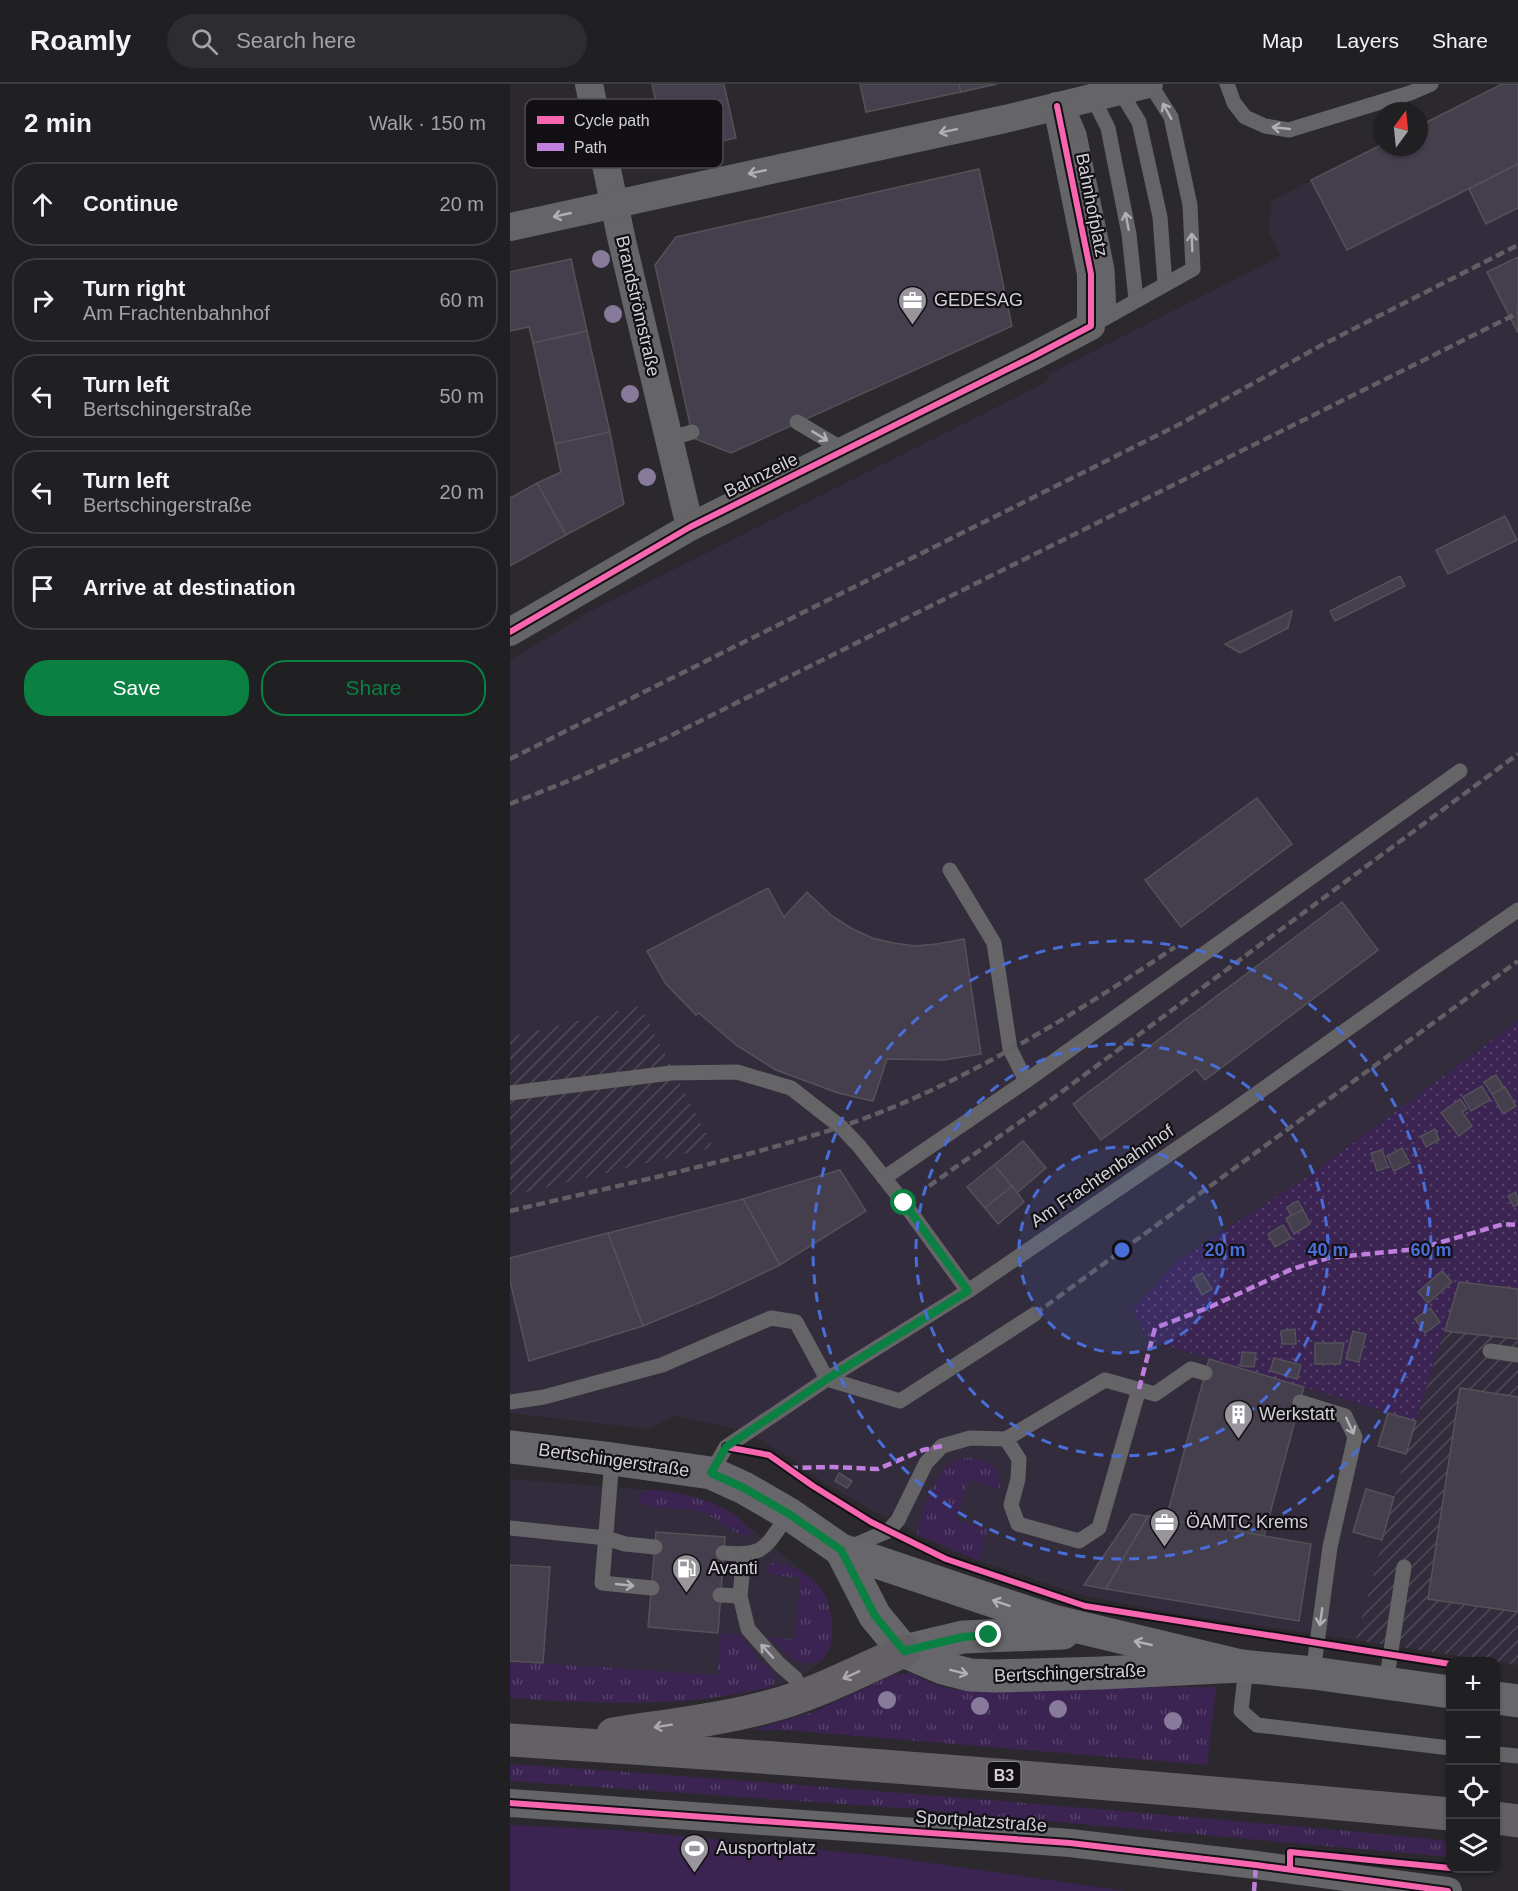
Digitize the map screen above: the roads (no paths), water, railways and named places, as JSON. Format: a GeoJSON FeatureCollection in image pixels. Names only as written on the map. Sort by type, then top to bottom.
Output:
{"type":"FeatureCollection","features":[{"type":"Feature","properties":{"kind":"highway"},"geometry":{"type":"LineString","coordinates":[[557,1743],[721,1716],[778,1703],[805,1695],[904,1651]]}},
{"type":"Feature","properties":{"kind":"highway","name":"B3"},"geometry":{"type":"LineString","coordinates":[[510,1740],[918,1768],[1446,1814]]}},
{"type":"Feature","properties":{"kind":"highway"},"geometry":{"type":"LineString","coordinates":[[1500,1819],[1518,1821]]}},
{"type":"Feature","properties":{"kind":"street","name":"Brandströmstraße"},"geometry":{"type":"LineString","coordinates":[[589,84],[592,99]]}},
{"type":"Feature","properties":{"kind":"street"},"geometry":{"type":"LineString","coordinates":[[510,227],[1150,84]]}},
{"type":"Feature","properties":{"kind":"street","name":"Bahnhofplatz"},"geometry":{"type":"LineString","coordinates":[[1072,103],[1091,274],[1100,320]]}},
{"type":"Feature","properties":{"kind":"street","name":"Brandströmstraße"},"geometry":{"type":"LineString","coordinates":[[607,168],[614,203],[680,435],[690,527]]}},
{"type":"Feature","properties":{"kind":"street","name":"Bahnzeile"},"geometry":{"type":"LineString","coordinates":[[510,632],[690,527],[1032,357],[1100,320]]}},
{"type":"Feature","properties":{"kind":"street","name":"Bertschingerstraße"},"geometry":{"type":"LineString","coordinates":[[510,1447],[711,1473],[744,1488],[789,1514],[841,1550],[1053,1621],[1244,1667]]}},
{"type":"Feature","properties":{"kind":"street","name":"Bertschingerstraße"},"geometry":{"type":"LineString","coordinates":[[841,1550],[875,1616],[904,1651],[943,1668],[970,1675],[1244,1667],[1315,1658],[1386,1683],[1446,1691]]}},
{"type":"Feature","properties":{"kind":"street","name":"Bertschingerstraße"},"geometry":{"type":"LineString","coordinates":[[904,1651],[972,1636],[1097,1633]]}},
{"type":"Feature","properties":{"kind":"street"},"geometry":{"type":"LineString","coordinates":[[1500,1699],[1518,1701]]}},
{"type":"Feature","properties":{"kind":"street","name":"Sportplatzstraße"},"geometry":{"type":"LineString","coordinates":[[510,1803],[1070,1843],[1267,1866],[1448,1891]]}},
{"type":"Feature","properties":{"kind":"lane"},"geometry":{"type":"LineString","coordinates":[[1100,320],[1193,268],[1190,205],[1171,117],[1150,84]]}},
{"type":"Feature","properties":{"kind":"lane"},"geometry":{"type":"LineString","coordinates":[[1227,84],[1234,103],[1245,117],[1265,126],[1289,130],[1410,93],[1431,84]]}},
{"type":"Feature","properties":{"kind":"lane"},"geometry":{"type":"LineString","coordinates":[[1120,91],[1139,122],[1160,217],[1165,284]]}},
{"type":"Feature","properties":{"kind":"lane","name":"Bahnhofplatz"},"geometry":{"type":"LineString","coordinates":[[1072,103],[1108,128],[1129,234],[1136,300]]}},
{"type":"Feature","properties":{"kind":"lane"},"geometry":{"type":"LineString","coordinates":[[797,422],[844,450]]}},
{"type":"Feature","properties":{"kind":"lane"},"geometry":{"type":"LineString","coordinates":[[884,1178],[1026,1081],[1460,771]]}},
{"type":"Feature","properties":{"kind":"lane"},"geometry":{"type":"LineString","coordinates":[[950,870],[994,943],[1010,1049],[1026,1081]]}},
{"type":"Feature","properties":{"kind":"lane","name":"Am Frachtenbahnhof"},"geometry":{"type":"LineString","coordinates":[[711,1473],[726,1447],[827,1379],[968,1291],[1231,1112],[1518,910]]}},
{"type":"Feature","properties":{"kind":"lane"},"geometry":{"type":"LineString","coordinates":[[510,1093],[671,1073],[736,1072],[791,1088],[841,1126],[884,1178],[968,1291]]}},
{"type":"Feature","properties":{"kind":"lane"},"geometry":{"type":"LineString","coordinates":[[510,1402],[544,1397],[662,1365],[771,1318],[796,1322],[827,1379],[900,1401],[1035,1314]]}},
{"type":"Feature","properties":{"kind":"lane"},"geometry":{"type":"LineString","coordinates":[[1490,1351],[1518,1355]]}},
{"type":"Feature","properties":{"kind":"lane"},"geometry":{"type":"LineString","coordinates":[[841,1550],[888,1531],[897,1520],[926,1463],[942,1446],[970,1438],[1006,1439],[1105,1380],[1155,1394],[1191,1369],[1205,1373]]}},
{"type":"Feature","properties":{"kind":"lane"},"geometry":{"type":"LineString","coordinates":[[1006,1439],[1019,1459],[1018,1479],[1011,1505],[1018,1524],[1079,1541],[1099,1528],[1139,1389]]}},
{"type":"Feature","properties":{"kind":"lane"},"geometry":{"type":"LineString","coordinates":[[1300,1402],[1345,1416],[1355,1437],[1330,1547],[1315,1658]]}},
{"type":"Feature","properties":{"kind":"lane"},"geometry":{"type":"LineString","coordinates":[[612,1459],[602,1583],[652,1588]]}},
{"type":"Feature","properties":{"kind":"lane"},"geometry":{"type":"LineString","coordinates":[[723,1553],[744,1555],[761,1551],[789,1514]]}},
{"type":"Feature","properties":{"kind":"lane"},"geometry":{"type":"LineString","coordinates":[[510,1528],[606,1538],[626,1544],[655,1547]]}},
{"type":"Feature","properties":{"kind":"lane"},"geometry":{"type":"LineString","coordinates":[[744,1555],[740,1596],[748,1629],[779,1664],[795,1678],[805,1695]]}},
{"type":"Feature","properties":{"kind":"lane"},"geometry":{"type":"LineString","coordinates":[[1386,1683],[1404,1567]]}},
{"type":"Feature","properties":{"kind":"lane"},"geometry":{"type":"LineString","coordinates":[[720,1595],[740,1596]]}},
{"type":"Feature","properties":{"kind":"lane"},"geometry":{"type":"LineString","coordinates":[[1244,1667],[1241,1711],[1257,1725],[1446,1748]]}},
{"type":"Feature","properties":{"kind":"lane"},"geometry":{"type":"LineString","coordinates":[[1500,1754],[1518,1756]]}},
{"type":"Feature","properties":{"kind":"railway"},"geometry":{"type":"LineString","coordinates":[[510,759],[1182,423],[1320,346],[1518,245]]}},
{"type":"Feature","properties":{"kind":"railway"},"geometry":{"type":"LineString","coordinates":[[510,804],[576,778],[668,737],[1518,313]]}},
{"type":"Feature","properties":{"kind":"railway"},"geometry":{"type":"LineString","coordinates":[[929,1186],[1037,1110],[1518,754]]}},
{"type":"Feature","properties":{"kind":"railway"},"geometry":{"type":"LineString","coordinates":[[510,1211],[758,1151],[840,1127],[883,1111],[927,1092],[1013,1048],[1055,1024],[1175,947]]}},
{"type":"Feature","properties":{"kind":"railway"},"geometry":{"type":"LineString","coordinates":[[1035,1314],[1518,961]]}},
{"type":"Feature","properties":{"kind":"place","name":"GEDESAG"},"geometry":{"type":"Point","coordinates":[913,326]}},
{"type":"Feature","properties":{"kind":"place","name":"Werkstatt"},"geometry":{"type":"Point","coordinates":[1238,1440]}},
{"type":"Feature","properties":{"kind":"place","name":"ÖAMTC Krems"},"geometry":{"type":"Point","coordinates":[1165,1548]}},
{"type":"Feature","properties":{"kind":"place","name":"Avanti"},"geometry":{"type":"Point","coordinates":[687,1594]}},
{"type":"Feature","properties":{"kind":"place","name":"Ausportplatz"},"geometry":{"type":"Point","coordinates":[695,1874]}}]}
